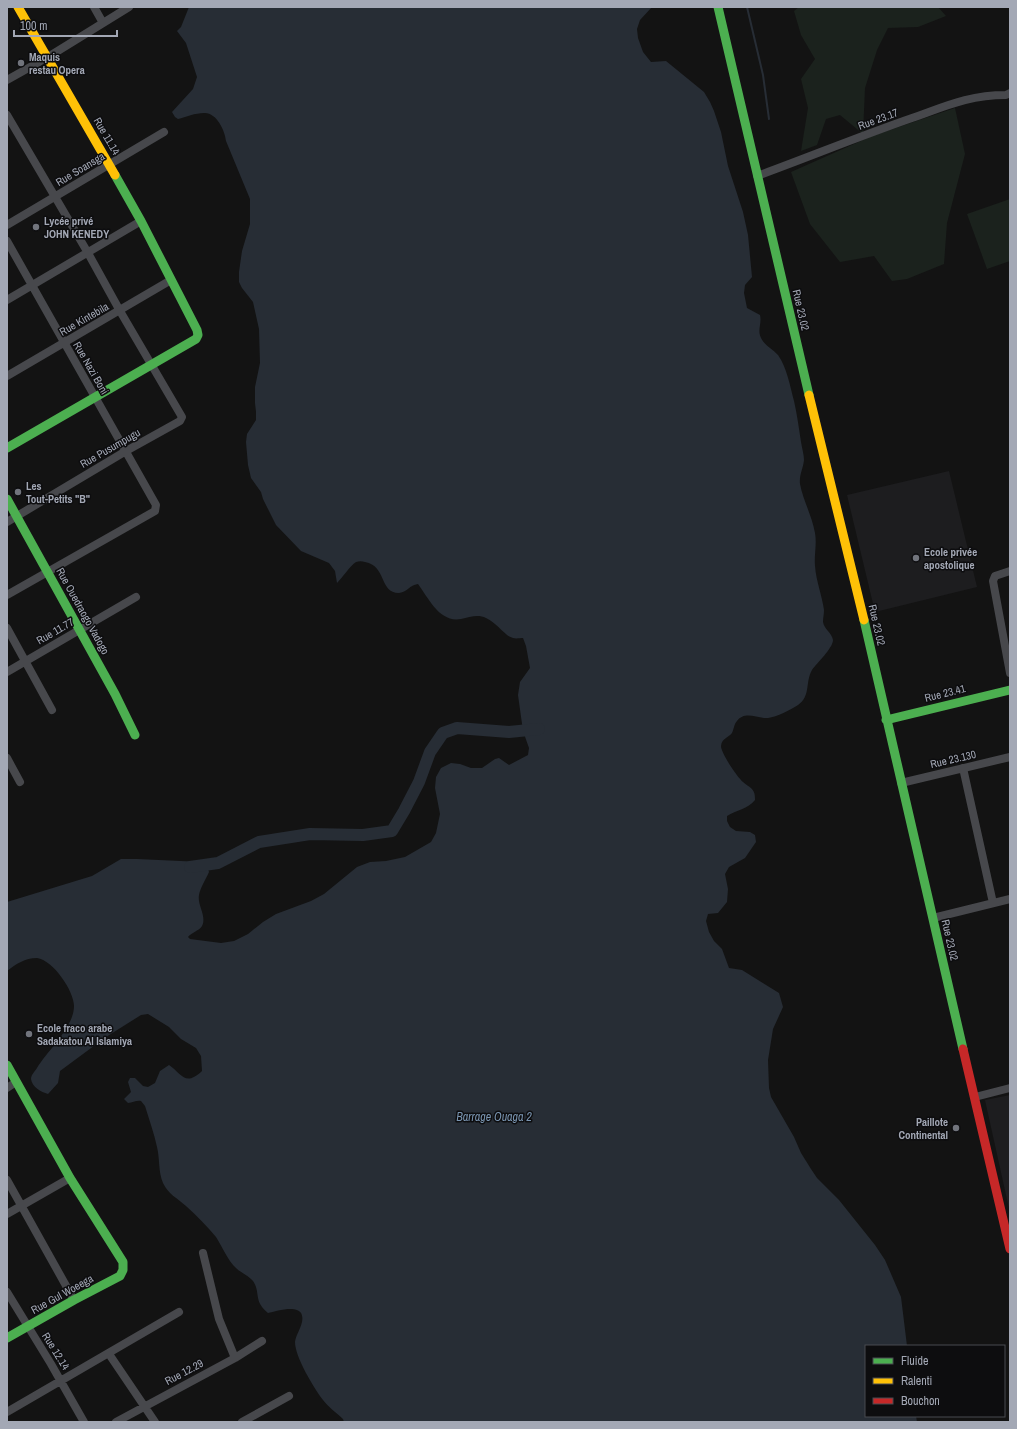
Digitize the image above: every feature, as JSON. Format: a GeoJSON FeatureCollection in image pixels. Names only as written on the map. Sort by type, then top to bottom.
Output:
{"type":"FeatureCollection","features":[{"type":"Feature","properties":{"kind":"street","name":"Rue 11.14"},"geometry":{"type":"LineString","coordinates":[[18,7],[141,221],[197,330],[198,335],[196,339],[151,364]]}},
{"type":"Feature","properties":{"kind":"street"},"geometry":{"type":"LineString","coordinates":[[94,7],[103,24]]}},
{"type":"Feature","properties":{"kind":"street"},"geometry":{"type":"LineString","coordinates":[[7,80],[48,57],[129,7]]}},
{"type":"Feature","properties":{"kind":"street","name":"Rue 23.02"},"geometry":{"type":"LineString","coordinates":[[718,7],[757,176],[855,582],[1010,1249]]}},
{"type":"Feature","properties":{"kind":"street","name":"Rue 23.17"},"geometry":{"type":"LineString","coordinates":[[757,176],[959,100],[980,96],[1009,96]]}},
{"type":"Feature","properties":{"kind":"street"},"geometry":{"type":"LineString","coordinates":[[7,115],[151,364],[7,448]]}},
{"type":"Feature","properties":{"kind":"street","name":"Rue Soansga"},"geometry":{"type":"LineString","coordinates":[[7,225],[164,132]]}},
{"type":"Feature","properties":{"kind":"street"},"geometry":{"type":"LineString","coordinates":[[7,300],[141,221]]}},
{"type":"Feature","properties":{"kind":"street","name":"Rue Nazi Boni"},"geometry":{"type":"LineString","coordinates":[[7,241],[156,505],[154,511],[48,572]]}},
{"type":"Feature","properties":{"kind":"street","name":"Rue Kintebila"},"geometry":{"type":"LineString","coordinates":[[7,376],[120,311],[170,280]]}},
{"type":"Feature","properties":{"kind":"street","name":"Rue Pusumpugu"},"geometry":{"type":"LineString","coordinates":[[7,522],[126,451],[180,421],[182,418],[151,364]]}},
{"type":"Feature","properties":{"kind":"street","name":"Rue Ouedraogo Vadogo"},"geometry":{"type":"LineString","coordinates":[[7,499],[80,629],[135,735]]}},
{"type":"Feature","properties":{"kind":"street"},"geometry":{"type":"LineString","coordinates":[[7,595],[48,572]]}},
{"type":"Feature","properties":{"kind":"street"},"geometry":{"type":"LineString","coordinates":[[1010,572],[995,576],[993,581],[1010,674]]}},
{"type":"Feature","properties":{"kind":"street","name":"Rue 11.77"},"geometry":{"type":"LineString","coordinates":[[7,672],[136,597]]}},
{"type":"Feature","properties":{"kind":"street"},"geometry":{"type":"LineString","coordinates":[[1001,628],[1010,626]]}},
{"type":"Feature","properties":{"kind":"street"},"geometry":{"type":"LineString","coordinates":[[7,628],[52,710]]}},
{"type":"Feature","properties":{"kind":"street","name":"Rue 23.41"},"geometry":{"type":"LineString","coordinates":[[886,720],[1010,690]]}},
{"type":"Feature","properties":{"kind":"street"},"geometry":{"type":"LineString","coordinates":[[7,758],[20,782]]}},
{"type":"Feature","properties":{"kind":"street","name":"Rue 23.130"},"geometry":{"type":"LineString","coordinates":[[901,783],[1010,758]]}},
{"type":"Feature","properties":{"kind":"street"},"geometry":{"type":"LineString","coordinates":[[963,768],[993,903]]}},
{"type":"Feature","properties":{"kind":"street"},"geometry":{"type":"LineString","coordinates":[[932,918],[1010,899]]}},
{"type":"Feature","properties":{"kind":"street"},"geometry":{"type":"LineString","coordinates":[[7,1065],[70,1178],[7,1214]]}},
{"type":"Feature","properties":{"kind":"street"},"geometry":{"type":"LineString","coordinates":[[7,1088],[16,1082]]}},
{"type":"Feature","properties":{"kind":"street"},"geometry":{"type":"LineString","coordinates":[[975,1097],[1010,1088]]}},
{"type":"Feature","properties":{"kind":"street","name":"Rue Gul Woeega"},"geometry":{"type":"LineString","coordinates":[[7,1338],[123,1273],[123,1262],[70,1178]]}},
{"type":"Feature","properties":{"kind":"street"},"geometry":{"type":"LineString","coordinates":[[7,1180],[74,1300]]}},
{"type":"Feature","properties":{"kind":"street"},"geometry":{"type":"LineString","coordinates":[[203,1253],[219,1319],[235,1358]]}},
{"type":"Feature","properties":{"kind":"street","name":"Rue 12.14"},"geometry":{"type":"LineString","coordinates":[[7,1292],[40,1345],[84,1422]]}},
{"type":"Feature","properties":{"kind":"street"},"geometry":{"type":"LineString","coordinates":[[7,1412],[179,1312]]}},
{"type":"Feature","properties":{"kind":"street","name":"Rue 12.29"},"geometry":{"type":"LineString","coordinates":[[116,1422],[235,1358],[262,1341]]}},
{"type":"Feature","properties":{"kind":"street"},"geometry":{"type":"LineString","coordinates":[[109,1354],[155,1422]]}},
{"type":"Feature","properties":{"kind":"street"},"geometry":{"type":"LineString","coordinates":[[242,1422],[289,1396]]}},
{"type":"Feature","properties":{"kind":"shaded area"},"geometry":{"type":"Polygon","coordinates":[[[799,7],[938,7],[946,16],[918,27],[888,28],[877,50],[865,88],[863,134],[840,115],[826,119],[817,145],[801,151],[808,108],[801,79],[815,59],[801,35],[794,11],[799,7]]]}},
{"type":"Feature","properties":{"kind":"shaded area"},"geometry":{"type":"Polygon","coordinates":[[[955,108],[965,154],[947,223],[944,264],[907,279],[892,281],[874,256],[840,262],[810,224],[791,172],[872,136],[955,108]]]}},
{"type":"Feature","properties":{"kind":"shaded area"},"geometry":{"type":"Polygon","coordinates":[[[1010,199],[1010,261],[987,269],[967,214],[1010,199]]]}},
{"type":"Feature","properties":{"kind":"shaded area","name":"Ecole privée apostolique"},"geometry":{"type":"Polygon","coordinates":[[[949,471],[977,587],[875,612],[847,495],[949,471]]]}},
{"type":"Feature","properties":{"kind":"shaded area"},"geometry":{"type":"Polygon","coordinates":[[[1010,1095],[1010,1213],[985,1100],[1010,1095]]]}},
{"type":"Feature","properties":{"kind":"water","name":"Barrage Ouaga 2"},"geometry":{"type":"Polygon","coordinates":[[[189,7],[652,7],[640,20],[637,29],[638,38],[643,52],[651,62],[666,61],[704,92],[710,102],[721,132],[728,166],[743,212],[748,235],[752,277],[745,285],[744,293],[747,308],[760,315],[759,332],[761,338],[781,360],[788,377],[794,401],[804,458],[800,484],[815,533],[815,566],[824,610],[823,622],[833,640],[828,651],[812,670],[805,697],[798,705],[779,715],[768,718],[748,715],[740,718],[735,724],[732,733],[722,743],[722,749],[730,765],[740,779],[752,789],[755,796],[755,800],[752,803],[727,816],[727,821],[730,827],[736,831],[750,832],[755,835],[756,842],[745,858],[729,867],[725,874],[728,889],[727,902],[718,913],[708,914],[706,921],[709,932],[714,941],[722,949],[729,968],[742,970],[779,993],[783,1007],[773,1029],[768,1060],[769,1088],[771,1097],[794,1137],[801,1153],[817,1178],[839,1200],[885,1260],[901,1297],[907,1345],[865,1345],[865,1417],[916,1417],[917,1422],[344,1422],[343,1419],[327,1405],[319,1395],[298,1356],[295,1342],[302,1324],[301,1313],[295,1309],[290,1309],[268,1313],[263,1309],[260,1305],[257,1289],[253,1281],[233,1265],[213,1233],[165,1187],[160,1174],[156,1142],[145,1106],[141,1101],[128,1103],[124,1099],[131,1092],[128,1082],[130,1078],[135,1078],[143,1086],[148,1087],[155,1083],[160,1071],[169,1065],[188,1079],[196,1076],[202,1071],[201,1056],[196,1048],[181,1039],[169,1027],[148,1014],[141,1015],[106,1037],[60,1071],[58,1083],[48,1094],[37,1089],[33,1084],[31,1078],[33,1073],[60,1038],[70,1022],[74,1006],[70,992],[62,977],[50,964],[43,960],[37,958],[25,960],[7,971],[7,902],[92,876],[121,859],[202,862],[207,866],[209,872],[199,895],[203,922],[201,928],[188,937],[190,939],[221,943],[234,941],[248,934],[276,914],[311,901],[324,894],[357,867],[370,862],[386,861],[405,857],[431,842],[436,833],[440,814],[435,788],[436,777],[441,768],[451,763],[460,764],[471,768],[482,768],[499,758],[509,765],[528,755],[529,748],[523,731],[518,695],[520,682],[530,668],[523,638],[510,637],[490,620],[480,616],[454,619],[441,614],[431,603],[418,584],[399,593],[393,592],[388,589],[377,569],[372,564],[360,561],[356,562],[337,583],[335,571],[329,563],[301,551],[276,525],[261,492],[251,478],[246,442],[247,434],[256,420],[255,387],[260,363],[259,329],[253,302],[239,282],[242,251],[250,224],[250,199],[219,122],[208,113],[194,114],[178,119],[172,112],[193,89],[197,77],[186,43],[177,31],[181,27],[189,7]]]}},
{"type":"Feature","properties":{"kind":"waterway"},"geometry":{"type":"LineString","coordinates":[[747,7],[763,75],[769,119]]}},
{"type":"Feature","properties":{"kind":"waterway"},"geometry":{"type":"LineString","coordinates":[[190,867],[218,863],[259,842],[310,834],[363,835],[392,831],[419,782],[430,752],[443,733],[457,728],[509,732],[539,729]]}},
{"type":"Feature","properties":{"kind":"traffic: fast"},"geometry":{"type":"LineString","coordinates":[[718,7],[809,395]]}},
{"type":"Feature","properties":{"kind":"traffic: fast"},"geometry":{"type":"LineString","coordinates":[[7,448],[196,339],[198,335],[197,330],[141,221],[115,175]]}},
{"type":"Feature","properties":{"kind":"traffic: fast"},"geometry":{"type":"LineString","coordinates":[[7,499],[115,694],[135,735]]}},
{"type":"Feature","properties":{"kind":"traffic: fast"},"geometry":{"type":"LineString","coordinates":[[864,620],[963,1049]]}},
{"type":"Feature","properties":{"kind":"traffic: fast"},"geometry":{"type":"LineString","coordinates":[[886,720],[1010,690]]}},
{"type":"Feature","properties":{"kind":"traffic: fast"},"geometry":{"type":"LineString","coordinates":[[7,1065],[70,1178],[123,1262],[123,1270],[120,1276],[7,1338]]}},
{"type":"Feature","properties":{"kind":"traffic: slow"},"geometry":{"type":"LineString","coordinates":[[18,7],[115,175]]}},
{"type":"Feature","properties":{"kind":"traffic: slow"},"geometry":{"type":"LineString","coordinates":[[809,395],[864,620]]}},
{"type":"Feature","properties":{"kind":"traffic: jam"},"geometry":{"type":"LineString","coordinates":[[963,1049],[1010,1249]]}},
{"type":"Feature","properties":{"kind":"place","name":"Maquis restau Opera"},"geometry":{"type":"Point","coordinates":[21,63]}},
{"type":"Feature","properties":{"kind":"place","name":"Lycée privé JOHN KENEDY"},"geometry":{"type":"Point","coordinates":[36,227]}},
{"type":"Feature","properties":{"kind":"place","name":"Les Tout-Petits \"B\""},"geometry":{"type":"Point","coordinates":[18,492]}},
{"type":"Feature","properties":{"kind":"place","name":"Ecole privée apostolique"},"geometry":{"type":"Point","coordinates":[916,558]}},
{"type":"Feature","properties":{"kind":"place","name":"Ecole fraco arabe Sadakatou Al Islamiya"},"geometry":{"type":"Point","coordinates":[29,1034]}},
{"type":"Feature","properties":{"kind":"place","name":"Paillote Continental"},"geometry":{"type":"Point","coordinates":[956,1128]}}]}
